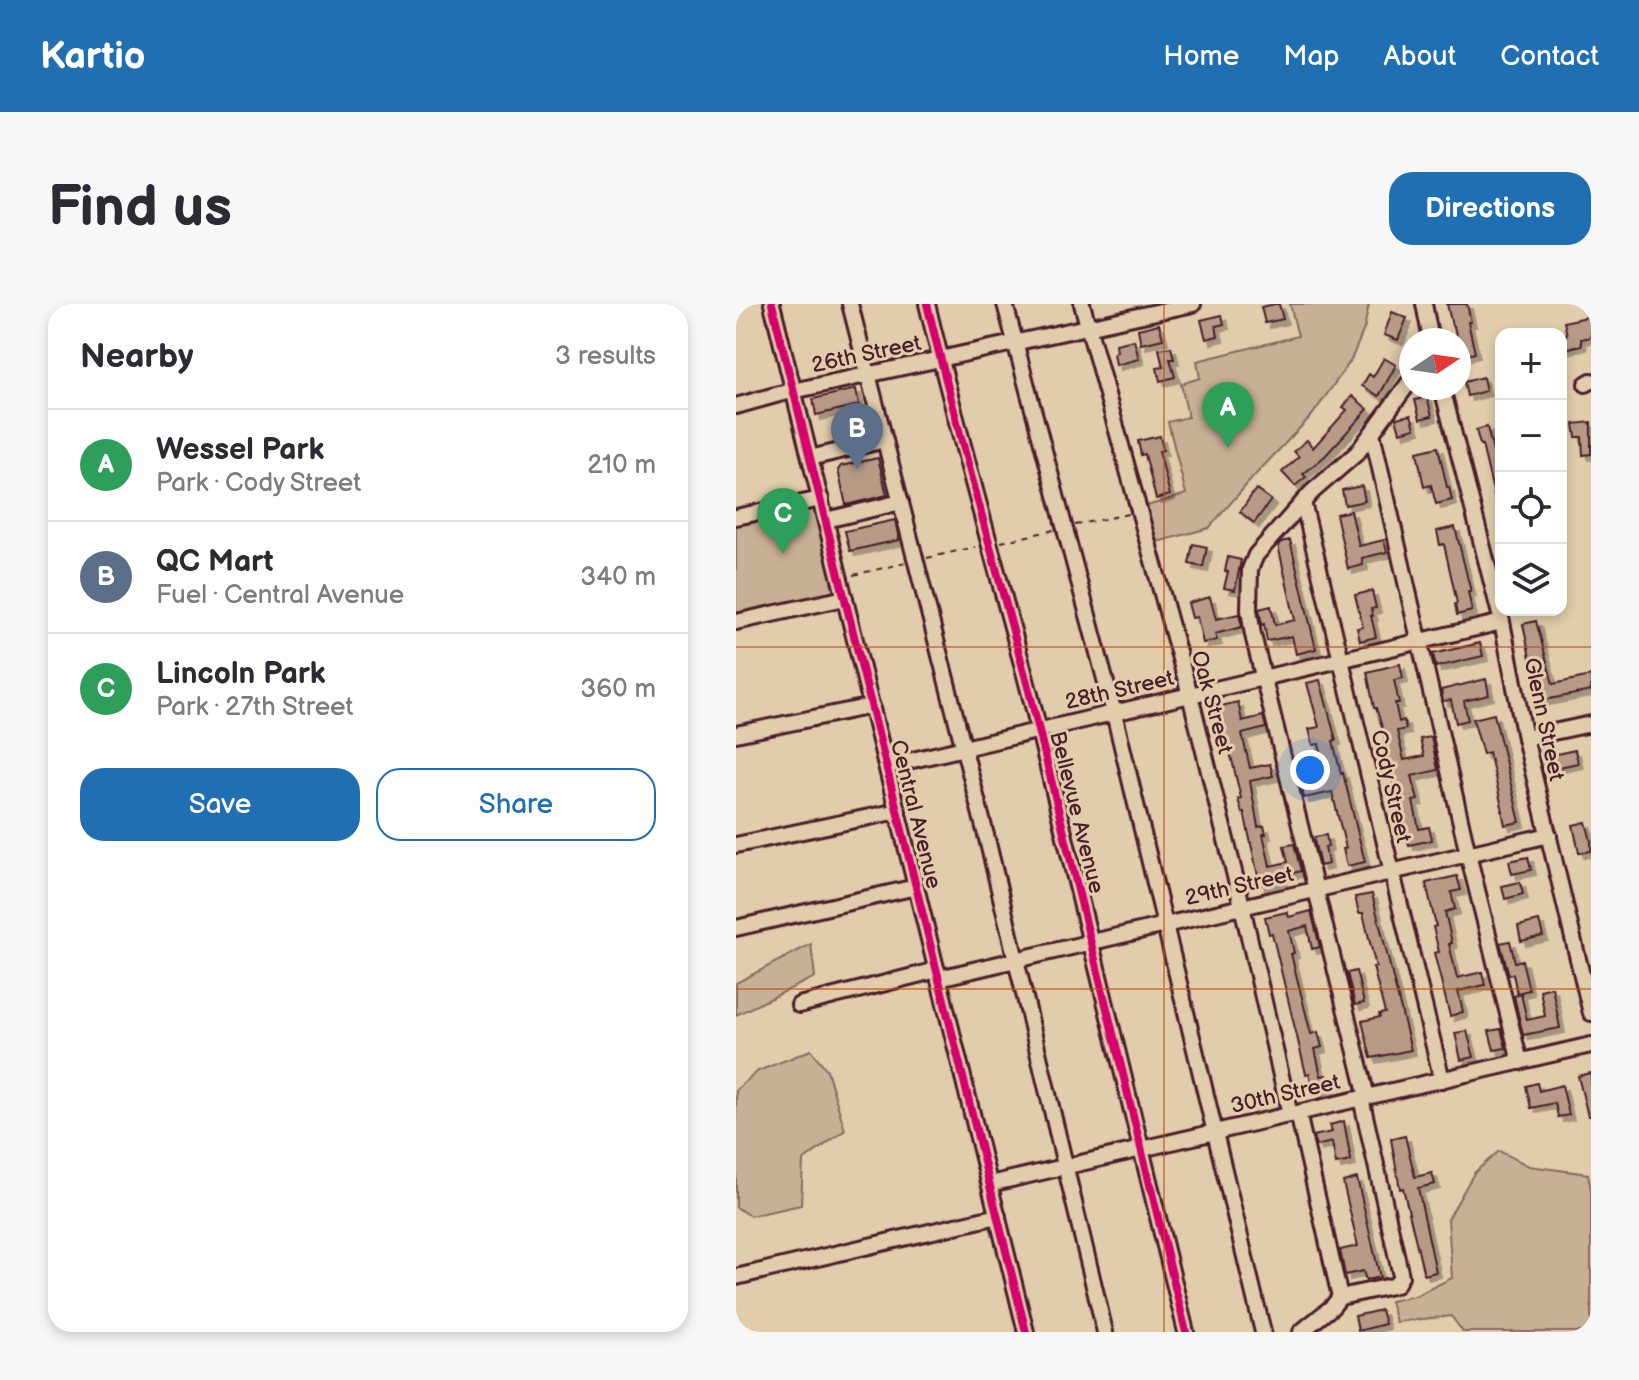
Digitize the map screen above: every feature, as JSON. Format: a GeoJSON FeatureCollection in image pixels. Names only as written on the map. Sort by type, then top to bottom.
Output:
{"type":"FeatureCollection","features":[{"type":"Feature","properties":{"kind":"street","name":"Central Avenue"},"geometry":{"type":"LineString","coordinates":[[772,304],[1026,1332]]}},
{"type":"Feature","properties":{"kind":"street"},"geometry":{"type":"LineString","coordinates":[[850,304],[964,748],[1105,1332]]}},
{"type":"Feature","properties":{"kind":"street","name":"Bellevue Avenue"},"geometry":{"type":"LineString","coordinates":[[927,304],[1039,731],[1186,1332]]}},
{"type":"Feature","properties":{"kind":"street"},"geometry":{"type":"LineString","coordinates":[[1005,304],[1114,713],[1263,1332]]}},
{"type":"Feature","properties":{"kind":"street","name":"Oak Street"},"geometry":{"type":"LineString","coordinates":[[1082,304],[1190,695],[1340,1297]]}},
{"type":"Feature","properties":{"kind":"street","name":"26th Street"},"geometry":{"type":"LineString","coordinates":[[736,406],[1088,327],[1160,307],[1193,304]]}},
{"type":"Feature","properties":{"kind":"street"},"geometry":{"type":"LineString","coordinates":[[1424,304],[1429,328]]}},
{"type":"Feature","properties":{"kind":"street"},"geometry":{"type":"LineString","coordinates":[[1301,1332],[1340,1297],[1396,1285],[1401,1276],[1317,890],[1253,635],[1249,610],[1250,569],[1256,555],[1303,502],[1357,453],[1399,396]]}},
{"type":"Feature","properties":{"kind":"street","name":"Glenn Street"},"geometry":{"type":"LineString","coordinates":[[1445,400],[1502,622],[1525,738],[1591,1013]]}},
{"type":"Feature","properties":{"kind":"street"},"geometry":{"type":"LineString","coordinates":[[1372,433],[1468,854],[1520,1062]]}},
{"type":"Feature","properties":{"kind":"street"},"geometry":{"type":"LineString","coordinates":[[810,458],[885,440]]}},
{"type":"Feature","properties":{"kind":"street"},"geometry":{"type":"LineString","coordinates":[[736,517],[821,499]]}},
{"type":"Feature","properties":{"kind":"street"},"geometry":{"type":"LineString","coordinates":[[826,520],[901,502]]}},
{"type":"Feature","properties":{"kind":"street","name":"Cody Street"},"geometry":{"type":"LineString","coordinates":[[1303,502],[1442,1080]]}},
{"type":"Feature","properties":{"kind":"street"},"geometry":{"type":"LineString","coordinates":[[736,622],[845,598]]}},
{"type":"Feature","properties":{"kind":"street","name":"28th Street"},"geometry":{"type":"LineString","coordinates":[[887,766],[1502,622]]}},
{"type":"Feature","properties":{"kind":"street"},"geometry":{"type":"LineString","coordinates":[[736,734],[872,706]]}},
{"type":"Feature","properties":{"kind":"street"},"geometry":{"type":"LineString","coordinates":[[1525,738],[1591,724]]}},
{"type":"Feature","properties":{"kind":"street"},"geometry":{"type":"LineString","coordinates":[[736,845],[898,811]]}},
{"type":"Feature","properties":{"kind":"street","name":"29th Street"},"geometry":{"type":"LineString","coordinates":[[799,1005],[1016,960],[1549,835]]}},
{"type":"Feature","properties":{"kind":"street"},"geometry":{"type":"LineString","coordinates":[[736,928],[916,887]]}},
{"type":"Feature","properties":{"kind":"street","name":"30th Street"},"geometry":{"type":"LineString","coordinates":[[990,1184],[1591,1045]]}},
{"type":"Feature","properties":{"kind":"street"},"geometry":{"type":"LineString","coordinates":[[736,1277],[998,1216]]}},
{"type":"Feature","properties":{"kind":"shaded area"},"geometry":{"type":"Polygon","coordinates":[[[1290,304],[1369,304],[1364,329],[1351,360],[1313,414],[1209,528],[1157,542],[1147,506],[1186,494],[1168,422],[1188,417],[1181,384],[1200,378],[1197,361],[1298,336],[1290,304]]]}},
{"type":"Feature","properties":{"kind":"shaded area"},"geometry":{"type":"Polygon","coordinates":[[[814,507],[819,510],[839,590],[736,615],[736,522],[814,507]]]}},
{"type":"Feature","properties":{"kind":"shaded area"},"geometry":{"type":"Polygon","coordinates":[[[811,944],[815,977],[736,1015],[736,983],[811,944]]]}},
{"type":"Feature","properties":{"kind":"shaded area"},"geometry":{"type":"Polygon","coordinates":[[[811,1050],[827,1070],[845,1130],[803,1161],[801,1205],[750,1216],[736,1207],[736,1090],[758,1071],[811,1050]]]}},
{"type":"Feature","properties":{"kind":"shaded area"},"geometry":{"type":"Polygon","coordinates":[[[1499,1151],[1529,1166],[1588,1174],[1591,1190],[1591,1332],[1463,1332],[1451,1316],[1396,1322],[1390,1301],[1415,1296],[1452,1278],[1448,1219],[1474,1173],[1499,1151]]]}},
{"type":"Feature","properties":{"kind":"building"},"geometry":{"type":"Polygon","coordinates":[[[1279,304],[1283,319],[1265,323],[1261,307],[1279,304]]]}},
{"type":"Feature","properties":{"kind":"building"},"geometry":{"type":"Polygon","coordinates":[[[1447,304],[1467,304],[1469,328],[1452,326],[1447,304]]]}},
{"type":"Feature","properties":{"kind":"building"},"geometry":{"type":"Polygon","coordinates":[[[1392,312],[1407,318],[1403,328],[1399,328],[1398,340],[1384,335],[1392,312]]]}},
{"type":"Feature","properties":{"kind":"building"},"geometry":{"type":"Polygon","coordinates":[[[1222,315],[1224,324],[1216,326],[1218,336],[1206,339],[1201,320],[1222,315]]]}},
{"type":"Feature","properties":{"kind":"building"},"geometry":{"type":"Polygon","coordinates":[[[1591,316],[1591,337],[1581,339],[1582,345],[1567,349],[1564,322],[1591,316]]]}},
{"type":"Feature","properties":{"kind":"building"},"geometry":{"type":"Polygon","coordinates":[[[1159,324],[1163,339],[1141,344],[1138,329],[1159,324]]]}},
{"type":"Feature","properties":{"kind":"building"},"geometry":{"type":"Polygon","coordinates":[[[1134,340],[1139,359],[1116,365],[1116,344],[1134,340]]]}},
{"type":"Feature","properties":{"kind":"building"},"geometry":{"type":"Polygon","coordinates":[[[1171,347],[1174,359],[1170,359],[1175,377],[1160,381],[1157,368],[1163,367],[1159,349],[1171,347]]]}},
{"type":"Feature","properties":{"kind":"building"},"geometry":{"type":"Polygon","coordinates":[[[1384,358],[1396,365],[1379,396],[1362,386],[1369,374],[1373,377],[1384,358]]]}},
{"type":"Feature","properties":{"kind":"building"},"geometry":{"type":"Polygon","coordinates":[[[1483,377],[1486,391],[1471,395],[1471,380],[1483,377]]]}},
{"type":"Feature","properties":{"kind":"building"},"geometry":{"type":"Polygon","coordinates":[[[856,389],[859,405],[816,415],[813,399],[856,389]]]}},
{"type":"Feature","properties":{"kind":"building"},"geometry":{"type":"Polygon","coordinates":[[[1352,396],[1368,409],[1325,456],[1303,474],[1306,477],[1295,486],[1282,472],[1299,457],[1294,451],[1307,440],[1313,448],[1347,410],[1343,407],[1352,396]]]}},
{"type":"Feature","properties":{"kind":"building"},"geometry":{"type":"Polygon","coordinates":[[[1415,400],[1428,400],[1432,416],[1420,419],[1415,400]]]}},
{"type":"Feature","properties":{"kind":"building"},"geometry":{"type":"Polygon","coordinates":[[[1411,415],[1415,428],[1400,432],[1396,418],[1411,415]]]}},
{"type":"Feature","properties":{"kind":"building"},"geometry":{"type":"Polygon","coordinates":[[[1591,422],[1591,454],[1583,455],[1582,437],[1576,437],[1574,424],[1591,422]]]}},
{"type":"Feature","properties":{"kind":"building"},"geometry":{"type":"Polygon","coordinates":[[[1487,427],[1495,451],[1495,499],[1482,445],[1476,430],[1487,427]]]}},
{"type":"Feature","properties":{"kind":"building"},"geometry":{"type":"Polygon","coordinates":[[[1160,436],[1163,450],[1159,451],[1170,495],[1156,499],[1145,454],[1141,455],[1138,441],[1160,436]]]}},
{"type":"Feature","properties":{"kind":"building"},"geometry":{"type":"Polygon","coordinates":[[[1438,447],[1452,500],[1436,504],[1431,485],[1424,487],[1417,452],[1438,447]]]}},
{"type":"Feature","properties":{"kind":"building"},"geometry":{"type":"Polygon","coordinates":[[[878,458],[887,495],[846,505],[838,470],[841,466],[878,458]]]}},
{"type":"Feature","properties":{"kind":"building"},"geometry":{"type":"Polygon","coordinates":[[[1362,486],[1365,501],[1345,505],[1342,490],[1362,486]]]}},
{"type":"Feature","properties":{"kind":"building"},"geometry":{"type":"Polygon","coordinates":[[[1256,489],[1271,500],[1254,523],[1240,512],[1256,489]]]}},
{"type":"Feature","properties":{"kind":"building"},"geometry":{"type":"Polygon","coordinates":[[[1351,511],[1359,546],[1384,540],[1387,552],[1362,558],[1363,565],[1348,569],[1336,514],[1351,511]]]}},
{"type":"Feature","properties":{"kind":"building"},"geometry":{"type":"Polygon","coordinates":[[[895,520],[899,540],[850,551],[845,531],[895,520]]]}},
{"type":"Feature","properties":{"kind":"building"},"geometry":{"type":"Polygon","coordinates":[[[1455,527],[1471,592],[1468,592],[1472,611],[1457,615],[1444,544],[1440,545],[1437,531],[1455,527]]]}},
{"type":"Feature","properties":{"kind":"building"},"geometry":{"type":"Polygon","coordinates":[[[1290,540],[1316,649],[1296,654],[1292,636],[1267,641],[1259,609],[1271,606],[1275,625],[1295,620],[1278,545],[1290,540]]]}},
{"type":"Feature","properties":{"kind":"building"},"geometry":{"type":"Polygon","coordinates":[[[1193,544],[1207,547],[1203,567],[1189,564],[1193,544]]]}},
{"type":"Feature","properties":{"kind":"building"},"geometry":{"type":"Polygon","coordinates":[[[1228,557],[1241,560],[1235,590],[1224,588],[1228,557]]]}},
{"type":"Feature","properties":{"kind":"building"},"geometry":{"type":"Polygon","coordinates":[[[1372,591],[1376,608],[1371,609],[1371,616],[1376,637],[1360,641],[1357,628],[1363,627],[1355,595],[1372,591]]]}},
{"type":"Feature","properties":{"kind":"building"},"geometry":{"type":"Polygon","coordinates":[[[1210,597],[1216,619],[1239,614],[1242,627],[1215,634],[1217,640],[1203,643],[1197,617],[1192,618],[1188,603],[1210,597]]]}},
{"type":"Feature","properties":{"kind":"building"},"geometry":{"type":"Polygon","coordinates":[[[1536,621],[1553,684],[1591,676],[1591,691],[1539,701],[1523,624],[1536,621]]]}},
{"type":"Feature","properties":{"kind":"building"},"geometry":{"type":"Polygon","coordinates":[[[1480,643],[1483,656],[1436,667],[1433,654],[1480,643]]]}},
{"type":"Feature","properties":{"kind":"building"},"geometry":{"type":"Polygon","coordinates":[[[1400,664],[1403,678],[1394,680],[1399,722],[1404,720],[1406,729],[1397,731],[1404,760],[1424,756],[1420,739],[1431,737],[1438,770],[1412,776],[1418,800],[1413,801],[1419,829],[1429,827],[1432,840],[1409,845],[1367,672],[1400,664]]]}},
{"type":"Feature","properties":{"kind":"building"},"geometry":{"type":"Polygon","coordinates":[[[1486,679],[1489,695],[1464,701],[1468,720],[1456,723],[1451,700],[1443,701],[1441,690],[1486,679]]]}},
{"type":"Feature","properties":{"kind":"building"},"geometry":{"type":"Polygon","coordinates":[[[1320,680],[1365,862],[1347,866],[1343,849],[1346,848],[1332,792],[1304,798],[1301,783],[1327,777],[1319,744],[1313,745],[1309,729],[1319,727],[1307,683],[1320,680]]]}},
{"type":"Feature","properties":{"kind":"building"},"geometry":{"type":"Polygon","coordinates":[[[1238,702],[1242,721],[1263,716],[1266,728],[1242,734],[1250,768],[1270,764],[1273,776],[1250,781],[1258,827],[1264,826],[1266,834],[1263,834],[1270,866],[1288,862],[1284,846],[1294,844],[1301,871],[1260,885],[1217,707],[1238,702]]]}},
{"type":"Feature","properties":{"kind":"building"},"geometry":{"type":"Polygon","coordinates":[[[1494,714],[1520,822],[1505,825],[1489,752],[1483,754],[1473,719],[1494,714]]]}},
{"type":"Feature","properties":{"kind":"building"},"geometry":{"type":"Polygon","coordinates":[[[1575,750],[1578,763],[1555,768],[1552,755],[1575,750]]]}},
{"type":"Feature","properties":{"kind":"building"},"geometry":{"type":"Polygon","coordinates":[[[1586,822],[1591,851],[1579,853],[1573,825],[1586,822]]]}},
{"type":"Feature","properties":{"kind":"building"},"geometry":{"type":"Polygon","coordinates":[[[1326,835],[1328,864],[1320,866],[1314,840],[1326,835]]]}},
{"type":"Feature","properties":{"kind":"building"},"geometry":{"type":"Polygon","coordinates":[[[1528,857],[1531,870],[1512,874],[1509,861],[1528,857]]]}},
{"type":"Feature","properties":{"kind":"building"},"geometry":{"type":"Polygon","coordinates":[[[1457,876],[1461,890],[1451,892],[1455,909],[1445,912],[1457,978],[1482,972],[1485,985],[1458,991],[1463,1012],[1450,1016],[1434,953],[1439,952],[1426,883],[1457,876]]]}},
{"type":"Feature","properties":{"kind":"building"},"geometry":{"type":"Polygon","coordinates":[[[1520,882],[1523,894],[1505,899],[1502,886],[1520,882]]]}},
{"type":"Feature","properties":{"kind":"building"},"geometry":{"type":"Polygon","coordinates":[[[1372,894],[1411,1050],[1371,1058],[1362,1021],[1385,1013],[1363,913],[1359,913],[1355,897],[1372,894]]]}},
{"type":"Feature","properties":{"kind":"building"},"geometry":{"type":"Polygon","coordinates":[[[1311,911],[1320,947],[1312,949],[1307,926],[1289,931],[1294,953],[1291,954],[1311,1034],[1318,1032],[1322,1047],[1315,1049],[1321,1076],[1327,1075],[1330,1089],[1314,1093],[1309,1073],[1306,1074],[1272,933],[1269,934],[1265,917],[1287,912],[1289,917],[1311,911]]]}},
{"type":"Feature","properties":{"kind":"building"},"geometry":{"type":"Polygon","coordinates":[[[1539,921],[1543,936],[1521,941],[1518,926],[1539,921]]]}},
{"type":"Feature","properties":{"kind":"building"},"geometry":{"type":"Polygon","coordinates":[[[1510,941],[1515,962],[1522,960],[1529,990],[1517,993],[1513,974],[1509,975],[1500,943],[1510,941]]]}},
{"type":"Feature","properties":{"kind":"building"},"geometry":{"type":"Polygon","coordinates":[[[1356,971],[1364,1003],[1355,1005],[1347,973],[1356,971]]]}},
{"type":"Feature","properties":{"kind":"building"},"geometry":{"type":"Polygon","coordinates":[[[1552,987],[1560,1028],[1523,1035],[1514,996],[1521,994],[1527,1020],[1545,1016],[1540,990],[1552,987]]]}},
{"type":"Feature","properties":{"kind":"building"},"geometry":{"type":"Polygon","coordinates":[[[1501,1029],[1506,1048],[1494,1050],[1489,1031],[1501,1029]]]}},
{"type":"Feature","properties":{"kind":"building"},"geometry":{"type":"Polygon","coordinates":[[[1467,1031],[1474,1057],[1461,1060],[1455,1033],[1467,1031]]]}},
{"type":"Feature","properties":{"kind":"building"},"geometry":{"type":"Polygon","coordinates":[[[1591,1073],[1591,1116],[1588,1116],[1578,1076],[1591,1073]]]}},
{"type":"Feature","properties":{"kind":"building"},"geometry":{"type":"Polygon","coordinates":[[[1537,1083],[1539,1091],[1562,1085],[1569,1115],[1558,1117],[1555,1103],[1531,1108],[1526,1086],[1537,1083]]]}},
{"type":"Feature","properties":{"kind":"building"},"geometry":{"type":"Polygon","coordinates":[[[1344,1121],[1351,1161],[1336,1164],[1332,1142],[1316,1146],[1313,1136],[1332,1132],[1330,1125],[1344,1121]]]}},
{"type":"Feature","properties":{"kind":"building"},"geometry":{"type":"Polygon","coordinates":[[[1405,1136],[1415,1177],[1432,1173],[1435,1184],[1418,1188],[1436,1272],[1424,1275],[1403,1188],[1400,1189],[1391,1139],[1405,1136]]]}},
{"type":"Feature","properties":{"kind":"building"},"geometry":{"type":"Polygon","coordinates":[[[1357,1178],[1380,1277],[1366,1280],[1363,1271],[1345,1275],[1340,1250],[1358,1246],[1343,1182],[1357,1178]]]}},
{"type":"Feature","properties":{"kind":"building"},"geometry":{"type":"Polygon","coordinates":[[[1381,1310],[1385,1324],[1358,1331],[1355,1316],[1381,1310]]]}},
{"type":"Feature","properties":{"kind":"cycle path"},"geometry":{"type":"LineString","coordinates":[[772,304],[1026,1332]]}},
{"type":"Feature","properties":{"kind":"cycle path"},"geometry":{"type":"LineString","coordinates":[[927,304],[1032,702],[1186,1332]]}},
{"type":"Feature","properties":{"kind":"place","name":"Wessel Park"},"geometry":{"type":"Point","coordinates":[1228,448]}},
{"type":"Feature","properties":{"kind":"place","name":"QC Mart"},"geometry":{"type":"Point","coordinates":[857,469]}},
{"type":"Feature","properties":{"kind":"place","name":"Lincoln Park"},"geometry":{"type":"Point","coordinates":[783,554]}}]}
